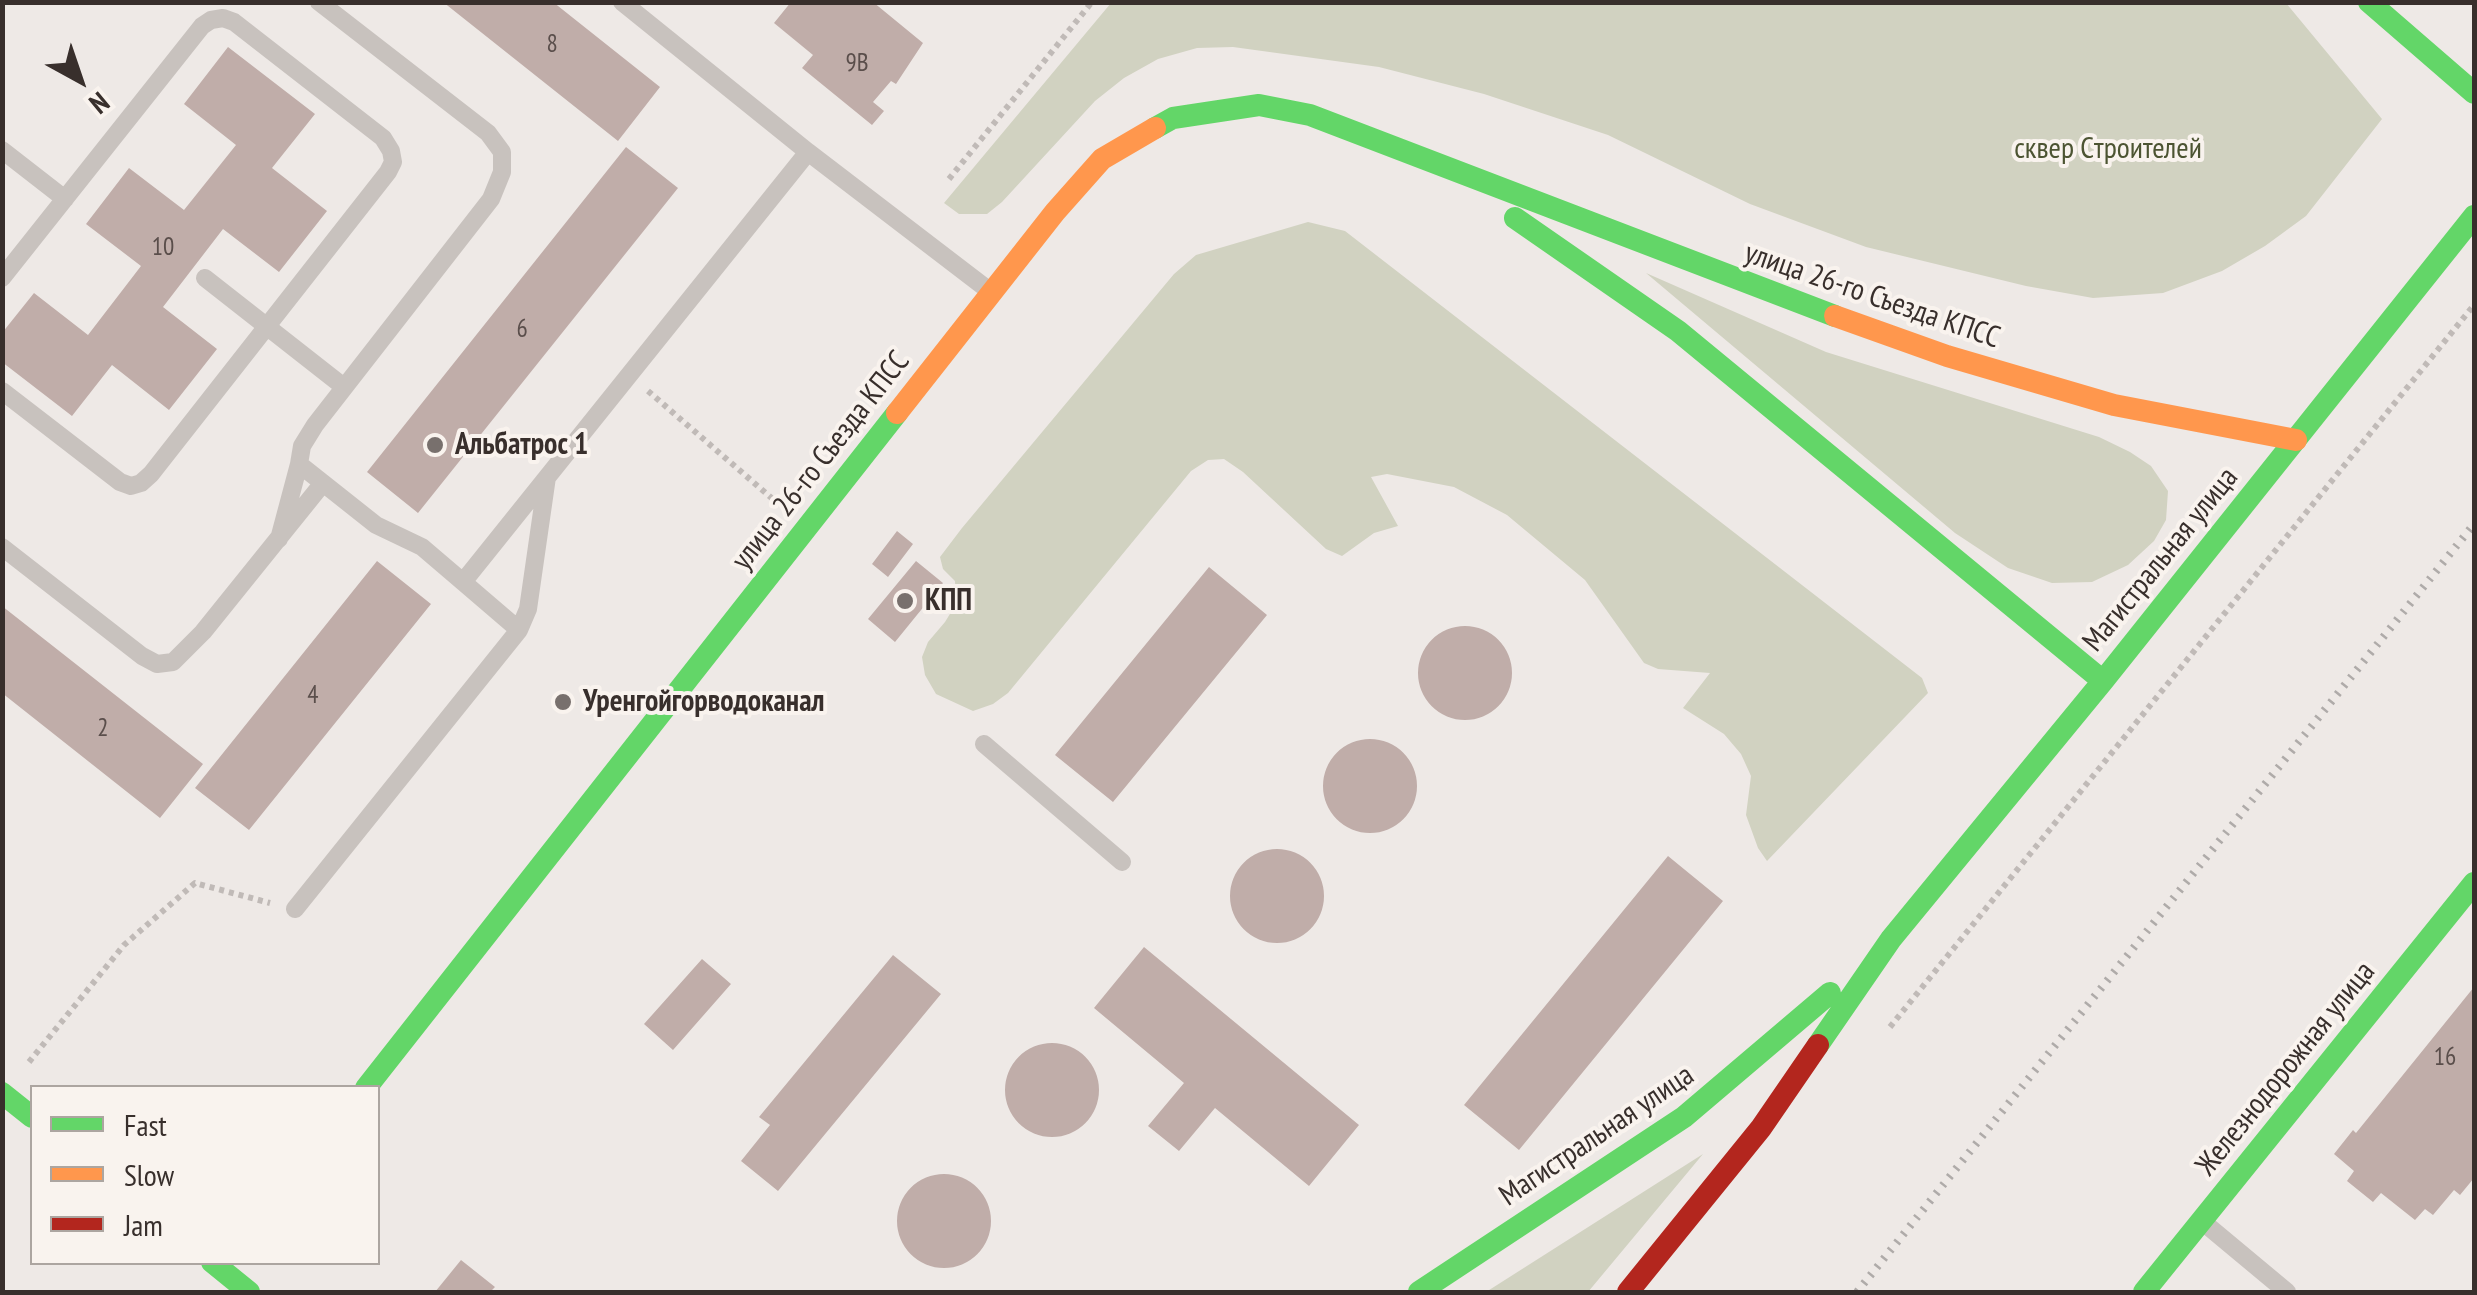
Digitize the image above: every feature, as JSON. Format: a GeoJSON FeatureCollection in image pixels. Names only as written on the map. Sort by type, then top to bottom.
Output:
{"type":"FeatureCollection","features":[{"type":"Feature","properties":{"kind":"main road"},"geometry":{"type":"LineString","coordinates":[[2368,2],[2474,92]]}},
{"type":"Feature","properties":{"kind":"main road","name":"улица 26-го Съезда КПСС"},"geometry":{"type":"LineString","coordinates":[[368,1085],[1055,212],[1102,160],[1173,118],[1259,105],[1310,115],[1752,287],[1947,356],[2114,405],[2296,440]]}},
{"type":"Feature","properties":{"kind":"main road","name":"улица 26-го Съезда КПСС"},"geometry":{"type":"LineString","coordinates":[[1441,169],[1678,331],[2103,681]]}},
{"type":"Feature","properties":{"kind":"main road","name":"Магистральная улица"},"geometry":{"type":"LineString","coordinates":[[1628,1292],[1762,1128],[1891,939],[2103,681],[2474,216]]}},
{"type":"Feature","properties":{"kind":"main road","name":"Железнодорожная улица"},"geometry":{"type":"LineString","coordinates":[[2144,1292],[2474,884]]}},
{"type":"Feature","properties":{"kind":"main road","name":"Магистральная улица"},"geometry":{"type":"LineString","coordinates":[[1419,1292],[1684,1117],[1891,939]]}},
{"type":"Feature","properties":{"kind":"main road"},"geometry":{"type":"LineString","coordinates":[[3,1093],[30,1115]]}},
{"type":"Feature","properties":{"kind":"main road"},"geometry":{"type":"LineString","coordinates":[[217,1269],[249,1292]]}},
{"type":"Feature","properties":{"kind":"lane"},"geometry":{"type":"LineString","coordinates":[[278,539],[302,446],[314,425],[491,199],[502,172],[502,152],[488,133],[319,2]]}},
{"type":"Feature","properties":{"kind":"lane"},"geometry":{"type":"LineString","coordinates":[[622,2],[808,152],[992,292]]}},
{"type":"Feature","properties":{"kind":"lane"},"geometry":{"type":"LineString","coordinates":[[2,278],[202,26],[222,18],[234,22],[384,138],[393,162],[151,474],[131,486],[120,482],[2,391]]}},
{"type":"Feature","properties":{"kind":"lane"},"geometry":{"type":"LineString","coordinates":[[2,150],[65,199]]}},
{"type":"Feature","properties":{"kind":"lane"},"geometry":{"type":"LineString","coordinates":[[464,582],[808,152]]}},
{"type":"Feature","properties":{"kind":"lane"},"geometry":{"type":"LineString","coordinates":[[205,278],[344,387]]}},
{"type":"Feature","properties":{"kind":"lane"},"geometry":{"type":"LineString","coordinates":[[300,464],[376,525],[422,547],[519,630]]}},
{"type":"Feature","properties":{"kind":"lane"},"geometry":{"type":"LineString","coordinates":[[295,910],[519,630],[528,609],[547,476]]}},
{"type":"Feature","properties":{"kind":"lane"},"geometry":{"type":"LineString","coordinates":[[2,547],[142,656],[157,664],[173,662],[187,650],[323,483]]}},
{"type":"Feature","properties":{"kind":"lane"},"geometry":{"type":"LineString","coordinates":[[984,744],[1122,862]]}},
{"type":"Feature","properties":{"kind":"lane"},"geometry":{"type":"LineString","coordinates":[[2201,1221],[2288,1292]]}},
{"type":"Feature","properties":{"kind":"path"},"geometry":{"type":"LineString","coordinates":[[949,179],[1092,2]]}},
{"type":"Feature","properties":{"kind":"path"},"geometry":{"type":"LineString","coordinates":[[1888,1030],[2474,306]]}},
{"type":"Feature","properties":{"kind":"path"},"geometry":{"type":"LineString","coordinates":[[630,375],[807,528]]}},
{"type":"Feature","properties":{"kind":"path"},"geometry":{"type":"LineString","coordinates":[[3,1093],[124,945],[195,883],[295,910]]}},
{"type":"Feature","properties":{"kind":"green space","name":"cквер Cтроителей"},"geometry":{"type":"Polygon","coordinates":[[[1111,3],[2286,3],[2382,119],[2306,216],[2265,246],[2222,271],[2163,293],[2093,298],[1866,247],[1750,204],[1608,135],[1484,94],[1379,67],[1233,47],[1197,48],[1158,59],[1124,78],[1095,101],[987,214],[959,214],[944,203],[1111,3]]]}},
{"type":"Feature","properties":{"kind":"green space"},"geometry":{"type":"Polygon","coordinates":[[[1308,222],[1345,231],[1922,678],[1928,693],[1767,861],[1746,815],[1751,776],[1741,754],[1724,734],[1683,708],[1710,673],[1658,669],[1644,663],[1585,580],[1507,515],[1454,487],[1387,474],[1371,477],[1398,526],[1374,533],[1342,556],[1326,549],[1243,472],[1224,459],[1208,460],[1191,471],[1008,693],[973,711],[936,694],[925,675],[922,657],[928,642],[956,604],[955,581],[943,569],[940,557],[962,528],[1174,274],[1196,255],[1308,222]]]}},
{"type":"Feature","properties":{"kind":"green space"},"geometry":{"type":"Polygon","coordinates":[[[1646,273],[1826,352],[2099,437],[2151,466],[2168,491],[2166,520],[2154,541],[2128,565],[2092,582],[2052,583],[2008,568],[1955,533],[1646,273]]]}},
{"type":"Feature","properties":{"kind":"green space"},"geometry":{"type":"Polygon","coordinates":[[[1703,1154],[1588,1292],[1486,1292],[1703,1154]]]}},
{"type":"Feature","properties":{"kind":"building"},"geometry":{"type":"Polygon","coordinates":[[[443,2],[553,2],[660,87],[618,141],[443,2]]]}},
{"type":"Feature","properties":{"kind":"building"},"geometry":{"type":"Polygon","coordinates":[[[791,2],[873,2],[923,43],[896,84],[891,81],[873,102],[884,111],[872,125],[802,68],[813,55],[774,23],[791,2]]]}},
{"type":"Feature","properties":{"kind":"building"},"geometry":{"type":"Polygon","coordinates":[[[228,47],[315,114],[272,168],[327,211],[279,272],[223,229],[163,307],[217,349],[169,410],[112,365],[72,416],[2,362],[2,333],[34,293],[88,335],[141,266],[86,224],[129,168],[184,210],[236,145],[184,104],[228,47]]]}},
{"type":"Feature","properties":{"kind":"building"},"geometry":{"type":"Polygon","coordinates":[[[626,147],[678,188],[418,513],[367,472],[626,147]]]}},
{"type":"Feature","properties":{"kind":"building"},"geometry":{"type":"Polygon","coordinates":[[[897,531],[913,544],[888,577],[872,564],[897,531]]]}},
{"type":"Feature","properties":{"kind":"building"},"geometry":{"type":"Polygon","coordinates":[[[377,561],[431,604],[249,830],[195,788],[377,561]]]}},
{"type":"Feature","properties":{"kind":"building","name":"КПП"},"geometry":{"type":"Polygon","coordinates":[[[916,561],[943,583],[895,642],[868,619],[916,561]]]}},
{"type":"Feature","properties":{"kind":"building"},"geometry":{"type":"Polygon","coordinates":[[[1209,567],[1267,615],[1113,802],[1055,755],[1209,567]]]}},
{"type":"Feature","properties":{"kind":"building"},"geometry":{"type":"Polygon","coordinates":[[[2,606],[203,764],[160,818],[2,693],[2,606]]]}},
{"type":"Feature","properties":{"kind":"building"},"geometry":{"type":"Polygon","coordinates":[[[1465,626],[1483,630],[1498,640],[1508,655],[1512,673],[1508,691],[1498,706],[1483,716],[1465,720],[1447,716],[1432,706],[1422,691],[1418,673],[1422,655],[1432,640],[1447,630],[1465,626]]]}},
{"type":"Feature","properties":{"kind":"building"},"geometry":{"type":"Polygon","coordinates":[[[1370,739],[1388,743],[1403,753],[1413,768],[1417,786],[1413,804],[1403,819],[1388,829],[1370,833],[1352,829],[1337,819],[1327,804],[1323,786],[1327,768],[1337,753],[1352,743],[1370,739]]]}},
{"type":"Feature","properties":{"kind":"building"},"geometry":{"type":"Polygon","coordinates":[[[1277,849],[1295,853],[1310,863],[1320,878],[1324,896],[1320,914],[1310,929],[1295,939],[1277,943],[1259,939],[1244,929],[1234,914],[1230,896],[1234,878],[1244,863],[1259,853],[1277,849]]]}},
{"type":"Feature","properties":{"kind":"building"},"geometry":{"type":"Polygon","coordinates":[[[1668,856],[1723,901],[1519,1150],[1464,1105],[1668,856]]]}},
{"type":"Feature","properties":{"kind":"building"},"geometry":{"type":"Polygon","coordinates":[[[1144,947],[1359,1125],[1309,1186],[1215,1108],[1179,1151],[1148,1126],[1184,1083],[1094,1008],[1144,947]]]}},
{"type":"Feature","properties":{"kind":"building"},"geometry":{"type":"Polygon","coordinates":[[[893,955],[941,994],[778,1191],[741,1161],[770,1125],[759,1117],[893,955]]]}},
{"type":"Feature","properties":{"kind":"building"},"geometry":{"type":"Polygon","coordinates":[[[702,959],[731,984],[673,1050],[644,1024],[702,959]]]}},
{"type":"Feature","properties":{"kind":"building"},"geometry":{"type":"Polygon","coordinates":[[[2474,987],[2474,1178],[2460,1195],[2454,1190],[2433,1215],[2425,1209],[2415,1220],[2381,1193],[2373,1202],[2347,1181],[2354,1171],[2334,1154],[2353,1130],[2356,1133],[2474,987]]]}},
{"type":"Feature","properties":{"kind":"building"},"geometry":{"type":"Polygon","coordinates":[[[1052,1043],[1070,1047],[1085,1057],[1095,1072],[1099,1090],[1095,1108],[1085,1123],[1070,1133],[1052,1137],[1034,1133],[1019,1123],[1009,1108],[1005,1090],[1009,1072],[1019,1057],[1034,1047],[1052,1043]]]}},
{"type":"Feature","properties":{"kind":"building"},"geometry":{"type":"Polygon","coordinates":[[[944,1174],[962,1178],[977,1188],[987,1203],[991,1221],[987,1239],[977,1254],[962,1264],[944,1268],[926,1264],[911,1254],[901,1239],[897,1221],[901,1203],[911,1188],[926,1178],[944,1174]]]}},
{"type":"Feature","properties":{"kind":"building"},"geometry":{"type":"Polygon","coordinates":[[[461,1260],[495,1287],[490,1292],[435,1292],[461,1260]]]}},
{"type":"Feature","properties":{"kind":"railway"},"geometry":{"type":"LineString","coordinates":[[1857,1292],[2474,524]]}},
{"type":"Feature","properties":{"kind":"traffic: fast"},"geometry":{"type":"LineString","coordinates":[[2369,2],[2474,93]]}},
{"type":"Feature","properties":{"kind":"traffic: fast"},"geometry":{"type":"LineString","coordinates":[[1155,128],[1173,118],[1259,105],[1310,115],[1835,316]]}},
{"type":"Feature","properties":{"kind":"traffic: fast"},"geometry":{"type":"LineString","coordinates":[[1818,1045],[1891,939],[2103,681],[2474,216]]}},
{"type":"Feature","properties":{"kind":"traffic: fast"},"geometry":{"type":"LineString","coordinates":[[1515,218],[1678,331],[2103,681]]}},
{"type":"Feature","properties":{"kind":"traffic: fast"},"geometry":{"type":"LineString","coordinates":[[368,1085],[897,413]]}},
{"type":"Feature","properties":{"kind":"traffic: fast"},"geometry":{"type":"LineString","coordinates":[[2144,1292],[2474,883]]}},
{"type":"Feature","properties":{"kind":"traffic: fast"},"geometry":{"type":"LineString","coordinates":[[1419,1292],[1684,1117],[1830,993]]}},
{"type":"Feature","properties":{"kind":"traffic: fast"},"geometry":{"type":"LineString","coordinates":[[2,1093],[30,1115]]}},
{"type":"Feature","properties":{"kind":"traffic: fast"},"geometry":{"type":"LineString","coordinates":[[216,1265],[249,1292]]}},
{"type":"Feature","properties":{"kind":"traffic: slow"},"geometry":{"type":"LineString","coordinates":[[897,413],[1055,212],[1102,159],[1155,128]]}},
{"type":"Feature","properties":{"kind":"traffic: slow"},"geometry":{"type":"LineString","coordinates":[[1835,316],[1947,356],[2114,405],[2296,440]]}},
{"type":"Feature","properties":{"kind":"traffic: jam"},"geometry":{"type":"LineString","coordinates":[[1628,1292],[1761,1128],[1818,1045]]}},
{"type":"Feature","properties":{"kind":"place","name":"Альбатрос 1"},"geometry":{"type":"Point","coordinates":[435,445]}},
{"type":"Feature","properties":{"kind":"place","name":"КПП"},"geometry":{"type":"Point","coordinates":[905,601]}},
{"type":"Feature","properties":{"kind":"place","name":"Уренгойгорводоканал"},"geometry":{"type":"Point","coordinates":[563,702]}}]}
